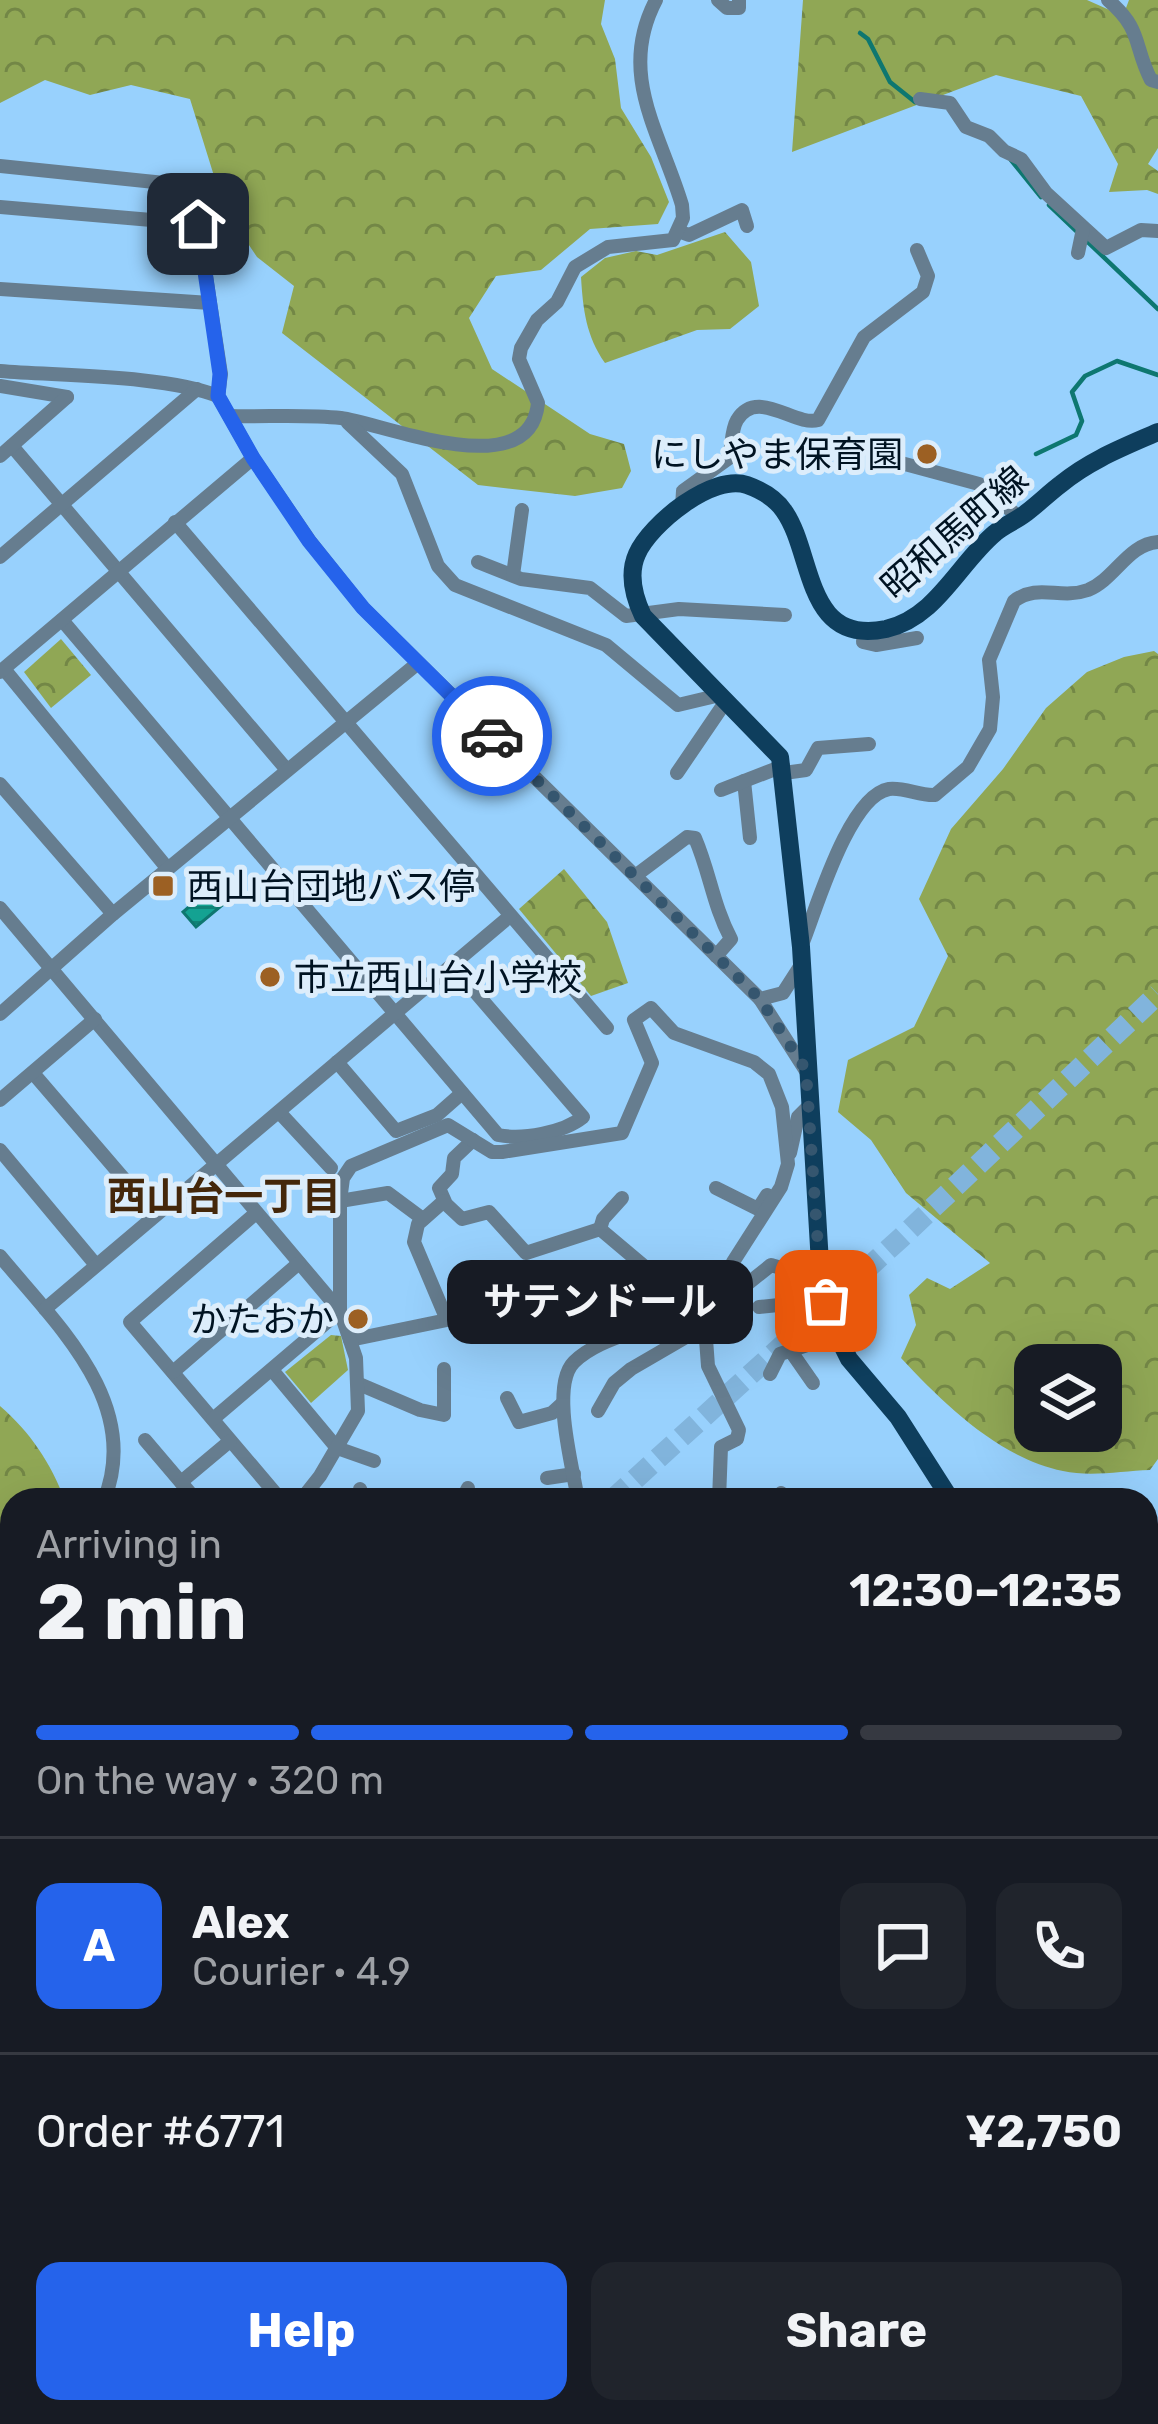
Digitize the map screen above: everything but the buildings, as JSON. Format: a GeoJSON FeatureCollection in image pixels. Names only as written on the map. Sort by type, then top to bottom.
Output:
{"type":"FeatureCollection","features":[{"type":"Feature","properties":{"kind":"main road","name":"昭和馬町線"},"geometry":{"type":"LineString","coordinates":[[643,616],[634,593],[635,559],[647,540],[701,492],[731,482],[770,497],[789,519],[818,602],[836,619],[865,631],[883,629],[911,619],[937,598],[997,530],[1100,457],[1158,432]]}},
{"type":"Feature","properties":{"kind":"main road"},"geometry":{"type":"LineString","coordinates":[[643,616],[775,750],[783,769],[801,956],[823,1290],[849,1359],[898,1418],[943,1488]]}},
{"type":"Feature","properties":{"kind":"street"},"geometry":{"type":"LineString","coordinates":[[230,416],[342,418],[427,442],[485,446],[518,436],[530,427],[538,403],[519,359],[521,348],[537,320],[557,302],[574,267],[608,247],[666,243],[678,231],[682,205],[637,68],[640,35],[656,0]]}},
{"type":"Feature","properties":{"kind":"street"},"geometry":{"type":"LineString","coordinates":[[718,0],[727,8],[739,8],[740,0]]}},
{"type":"Feature","properties":{"kind":"street"},"geometry":{"type":"LineString","coordinates":[[1108,0],[1128,18],[1139,39],[1145,68],[1151,80],[1158,82]]}},
{"type":"Feature","properties":{"kind":"street"},"geometry":{"type":"LineString","coordinates":[[920,99],[950,103],[966,127],[989,136],[1021,159],[1080,242],[1106,248],[1141,230],[1158,231]]}},
{"type":"Feature","properties":{"kind":"street"},"geometry":{"type":"LineString","coordinates":[[0,166],[174,184],[191,202],[220,374],[218,396],[253,458],[340,580],[418,663],[760,999],[806,1070]]}},
{"type":"Feature","properties":{"kind":"street"},"geometry":{"type":"LineString","coordinates":[[0,207],[198,224]]}},
{"type":"Feature","properties":{"kind":"street"},"geometry":{"type":"LineString","coordinates":[[678,231],[689,235],[742,210],[747,226]]}},
{"type":"Feature","properties":{"kind":"street"},"geometry":{"type":"LineString","coordinates":[[682,507],[683,491],[729,458],[736,420],[746,412],[760,407],[790,413],[808,423],[818,420],[864,337],[923,292],[928,276],[917,250]]}},
{"type":"Feature","properties":{"kind":"street"},"geometry":{"type":"LineString","coordinates":[[0,289],[210,304]]}},
{"type":"Feature","properties":{"kind":"street"},"geometry":{"type":"LineString","coordinates":[[0,371],[197,389],[218,396]]}},
{"type":"Feature","properties":{"kind":"street"},"geometry":{"type":"LineString","coordinates":[[0,386],[68,397],[6,451],[63,504],[287,770]]}},
{"type":"Feature","properties":{"kind":"street"},"geometry":{"type":"LineString","coordinates":[[0,557],[197,389]]}},
{"type":"Feature","properties":{"kind":"street"},"geometry":{"type":"LineString","coordinates":[[342,418],[402,474],[438,566],[455,585],[606,645],[678,704],[723,698]]}},
{"type":"Feature","properties":{"kind":"street"},"geometry":{"type":"LineString","coordinates":[[168,869],[2,670],[253,458]]}},
{"type":"Feature","properties":{"kind":"street"},"geometry":{"type":"LineString","coordinates":[[890,460],[979,484],[1020,518]]}},
{"type":"Feature","properties":{"kind":"street"},"geometry":{"type":"LineString","coordinates":[[513,575],[522,510]]}},
{"type":"Feature","properties":{"kind":"street"},"geometry":{"type":"LineString","coordinates":[[176,522],[608,1028]]}},
{"type":"Feature","properties":{"kind":"street"},"geometry":{"type":"LineString","coordinates":[[760,999],[783,993],[843,840],[868,800],[888,790],[935,795],[977,754],[992,719],[989,660],[1014,601],[1038,590],[1062,595],[1088,590],[1103,582],[1141,545],[1158,542]]}},
{"type":"Feature","properties":{"kind":"street"},"geometry":{"type":"LineString","coordinates":[[478,562],[513,575],[590,588],[626,616],[680,609],[785,615]]}},
{"type":"Feature","properties":{"kind":"street"},"geometry":{"type":"LineString","coordinates":[[62,620],[497,1135],[512,1138],[572,1126],[583,1117],[452,965]]}},
{"type":"Feature","properties":{"kind":"street"},"geometry":{"type":"LineString","coordinates":[[865,631],[863,642],[876,645],[917,638]]}},
{"type":"Feature","properties":{"kind":"street"},"geometry":{"type":"LineString","coordinates":[[0,1014],[113,914],[418,663]]}},
{"type":"Feature","properties":{"kind":"street"},"geometry":{"type":"LineString","coordinates":[[676,773],[723,698]]}},
{"type":"Feature","properties":{"kind":"street"},"geometry":{"type":"LineString","coordinates":[[721,790],[783,769],[806,770],[818,748],[869,744]]}},
{"type":"Feature","properties":{"kind":"street"},"geometry":{"type":"LineString","coordinates":[[743,781],[750,838]]}},
{"type":"Feature","properties":{"kind":"street"},"geometry":{"type":"LineString","coordinates":[[0,784],[113,914]]}},
{"type":"Feature","properties":{"kind":"street"},"geometry":{"type":"LineString","coordinates":[[635,876],[687,837],[695,838],[712,878],[714,908],[731,939],[716,956]]}},
{"type":"Feature","properties":{"kind":"street"},"geometry":{"type":"LineString","coordinates":[[0,908],[340,1311]]}},
{"type":"Feature","properties":{"kind":"street"},"geometry":{"type":"LineString","coordinates":[[45,1310],[509,916]]}},
{"type":"Feature","properties":{"kind":"street"},"geometry":{"type":"LineString","coordinates":[[309,1488],[358,1411],[359,1384],[340,1311],[340,1201],[343,1178],[361,1160],[448,1125],[492,1152],[622,1133],[652,1063],[634,1020],[651,1008],[674,1033],[754,1062],[770,1074],[782,1107],[788,1164]]}},
{"type":"Feature","properties":{"kind":"street"},"geometry":{"type":"LineString","coordinates":[[0,1100],[95,1019]]}},
{"type":"Feature","properties":{"kind":"street"},"geometry":{"type":"LineString","coordinates":[[337,1063],[396,1131],[436,1115],[462,1093]]}},
{"type":"Feature","properties":{"kind":"street"},"geometry":{"type":"LineString","coordinates":[[33,1073],[155,1215]]}},
{"type":"Feature","properties":{"kind":"street"},"geometry":{"type":"LineString","coordinates":[[719,1488],[721,1447],[737,1439],[739,1430],[708,1366],[708,1320],[726,1277],[776,1195],[798,1117],[808,1107]]}},
{"type":"Feature","properties":{"kind":"street"},"geometry":{"type":"LineString","coordinates":[[279,1112],[331,1168]]}},
{"type":"Feature","properties":{"kind":"street"},"geometry":{"type":"LineString","coordinates":[[473,1140],[454,1158],[452,1174],[439,1188],[462,1220],[489,1212],[526,1253],[600,1229]]}},
{"type":"Feature","properties":{"kind":"street"},"geometry":{"type":"LineString","coordinates":[[0,1150],[96,1265]]}},
{"type":"Feature","properties":{"kind":"street"},"geometry":{"type":"LineString","coordinates":[[716,1188],[758,1209],[768,1192],[776,1195]]}},
{"type":"Feature","properties":{"kind":"street"},"geometry":{"type":"LineString","coordinates":[[340,1201],[388,1193],[424,1219]]}},
{"type":"Feature","properties":{"kind":"street"},"geometry":{"type":"LineString","coordinates":[[600,1229],[622,1198]]}},
{"type":"Feature","properties":{"kind":"street"},"geometry":{"type":"LineString","coordinates":[[350,1340],[447,1320],[414,1242],[418,1224],[444,1201]]}},
{"type":"Feature","properties":{"kind":"street"},"geometry":{"type":"LineString","coordinates":[[256,1213],[130,1322],[271,1488]]}},
{"type":"Feature","properties":{"kind":"street"},"geometry":{"type":"LineString","coordinates":[[600,1229],[652,1275],[699,1271],[726,1277]]}},
{"type":"Feature","properties":{"kind":"street"},"geometry":{"type":"LineString","coordinates":[[0,1256],[84,1360],[108,1408],[114,1443],[106,1488]]}},
{"type":"Feature","properties":{"kind":"street"},"geometry":{"type":"LineString","coordinates":[[173,1372],[299,1263]]}},
{"type":"Feature","properties":{"kind":"street"},"geometry":{"type":"LineString","coordinates":[[598,1411],[614,1383],[708,1320],[771,1265],[823,1290]]}},
{"type":"Feature","properties":{"kind":"street"},"geometry":{"type":"LineString","coordinates":[[690,1309],[726,1277]]}},
{"type":"Feature","properties":{"kind":"street"},"geometry":{"type":"LineString","coordinates":[[759,1307],[823,1290]]}},
{"type":"Feature","properties":{"kind":"street"},"geometry":{"type":"LineString","coordinates":[[213,1419],[340,1311]]}},
{"type":"Feature","properties":{"kind":"street"},"geometry":{"type":"LineString","coordinates":[[576,1488],[563,1403],[562,1384],[568,1369],[598,1346],[650,1325],[679,1338]]}},
{"type":"Feature","properties":{"kind":"street"},"geometry":{"type":"LineString","coordinates":[[770,1375],[780,1354],[837,1335]]}},
{"type":"Feature","properties":{"kind":"street"},"geometry":{"type":"LineString","coordinates":[[790,1351],[813,1383]]}},
{"type":"Feature","properties":{"kind":"street"},"geometry":{"type":"LineString","coordinates":[[359,1384],[444,1415],[444,1369]]}},
{"type":"Feature","properties":{"kind":"street"},"geometry":{"type":"LineString","coordinates":[[272,1370],[337,1448],[374,1461]]}},
{"type":"Feature","properties":{"kind":"street"},"geometry":{"type":"LineString","coordinates":[[507,1398],[519,1422],[552,1413],[563,1403]]}},
{"type":"Feature","properties":{"kind":"street"},"geometry":{"type":"LineString","coordinates":[[146,1441],[186,1488]]}},
{"type":"Feature","properties":{"kind":"street"},"geometry":{"type":"LineString","coordinates":[[181,1482],[230,1441]]}},
{"type":"Feature","properties":{"kind":"street"},"geometry":{"type":"LineString","coordinates":[[547,1478],[574,1474]]}},
{"type":"Feature","properties":{"kind":"green space"},"geometry":{"type":"Polygon","coordinates":[[[0,0],[605,0],[601,24],[615,59],[621,108],[651,157],[669,202],[658,224],[590,229],[541,270],[496,276],[469,318],[492,369],[590,434],[624,444],[631,471],[622,488],[575,496],[478,485],[282,333],[294,286],[257,257],[224,208],[190,99],[131,85],[90,95],[45,80],[0,103],[0,0]]]}},
{"type":"Feature","properties":{"kind":"green space"},"geometry":{"type":"Polygon","coordinates":[[[803,0],[1087,0],[1123,16],[1129,0],[1158,0],[1158,148],[1148,164],[1158,171],[1158,194],[1109,192],[1118,164],[1081,96],[996,75],[792,152],[803,0]]]}},
{"type":"Feature","properties":{"kind":"green space"},"geometry":{"type":"Polygon","coordinates":[[[725,232],[751,262],[759,306],[730,329],[697,330],[605,363],[587,322],[581,277],[605,258],[636,251],[657,255],[725,232]]]}},
{"type":"Feature","properties":{"kind":"green space"},"geometry":{"type":"Polygon","coordinates":[[[61,639],[91,675],[51,708],[24,672],[61,639]]]}},
{"type":"Feature","properties":{"kind":"green space"},"geometry":{"type":"Polygon","coordinates":[[[1158,654],[1158,1459],[1150,1470],[1084,1474],[1039,1464],[1017,1454],[995,1442],[954,1411],[901,1358],[916,1325],[909,1295],[927,1278],[950,1289],[990,1263],[906,1193],[871,1140],[838,1112],[848,1060],[914,1027],[948,956],[919,899],[951,829],[1003,769],[1046,708],[1087,672],[1124,657],[1158,654]]]}},
{"type":"Feature","properties":{"kind":"green space"},"geometry":{"type":"Polygon","coordinates":[[[564,869],[607,922],[628,983],[591,996],[519,909],[564,869]]]}},
{"type":"Feature","properties":{"kind":"green space"},"geometry":{"type":"Polygon","coordinates":[[[331,1335],[341,1336],[348,1370],[311,1403],[285,1372],[331,1335]]]}},
{"type":"Feature","properties":{"kind":"green space"},"geometry":{"type":"Polygon","coordinates":[[[0,1406],[38,1449],[60,1488],[0,1488],[0,1406]]]}},
{"type":"Feature","properties":{"kind":"shaded area"},"geometry":{"type":"Polygon","coordinates":[[[219,881],[232,897],[196,927],[183,912],[219,881]]]}},
{"type":"Feature","properties":{"kind":"waterway"},"geometry":{"type":"LineString","coordinates":[[860,33],[868,39],[890,82],[915,102]]}},
{"type":"Feature","properties":{"kind":"waterway"},"geometry":{"type":"LineString","coordinates":[[1011,160],[1041,197]]}},
{"type":"Feature","properties":{"kind":"waterway"},"geometry":{"type":"LineString","coordinates":[[1049,205],[1158,309]]}},
{"type":"Feature","properties":{"kind":"waterway"},"geometry":{"type":"LineString","coordinates":[[1036,454],[1076,435],[1082,421],[1072,392],[1085,376],[1117,361],[1158,375]]}},
{"type":"Feature","properties":{"kind":"tunnel"},"geometry":{"type":"LineString","coordinates":[[625,1488],[902,1237],[1158,994]]}},
{"type":"Feature","properties":{"kind":"way so far"},"geometry":{"type":"LineString","coordinates":[[492,736],[760,999],[806,1070],[826,1301]]}},
{"type":"Feature","properties":{"kind":"place","name":"にしやま保育園"},"geometry":{"type":"Point","coordinates":[927,454]}},
{"type":"Feature","properties":{"kind":"place","name":"西山台団地バス停"},"geometry":{"type":"Point","coordinates":[163,886]}},
{"type":"Feature","properties":{"kind":"place","name":"市立西山台小学校"},"geometry":{"type":"Point","coordinates":[270,977]}},
{"type":"Feature","properties":{"kind":"place","name":"サテンドール"},"geometry":{"type":"Point","coordinates":[826,1301]}},
{"type":"Feature","properties":{"kind":"place","name":"かたおか"},"geometry":{"type":"Point","coordinates":[358,1319]}},
{"type":"Feature","properties":{"kind":"district","name":"西山台一丁目"},"geometry":{"type":"Point","coordinates":[224,1196]}},
{"type":"Feature","properties":{"kind":"route"},"geometry":{"type":"LineString","coordinates":[[198,224],[220,374],[218,396],[253,458],[309,541],[363,608],[492,736]]}}]}
